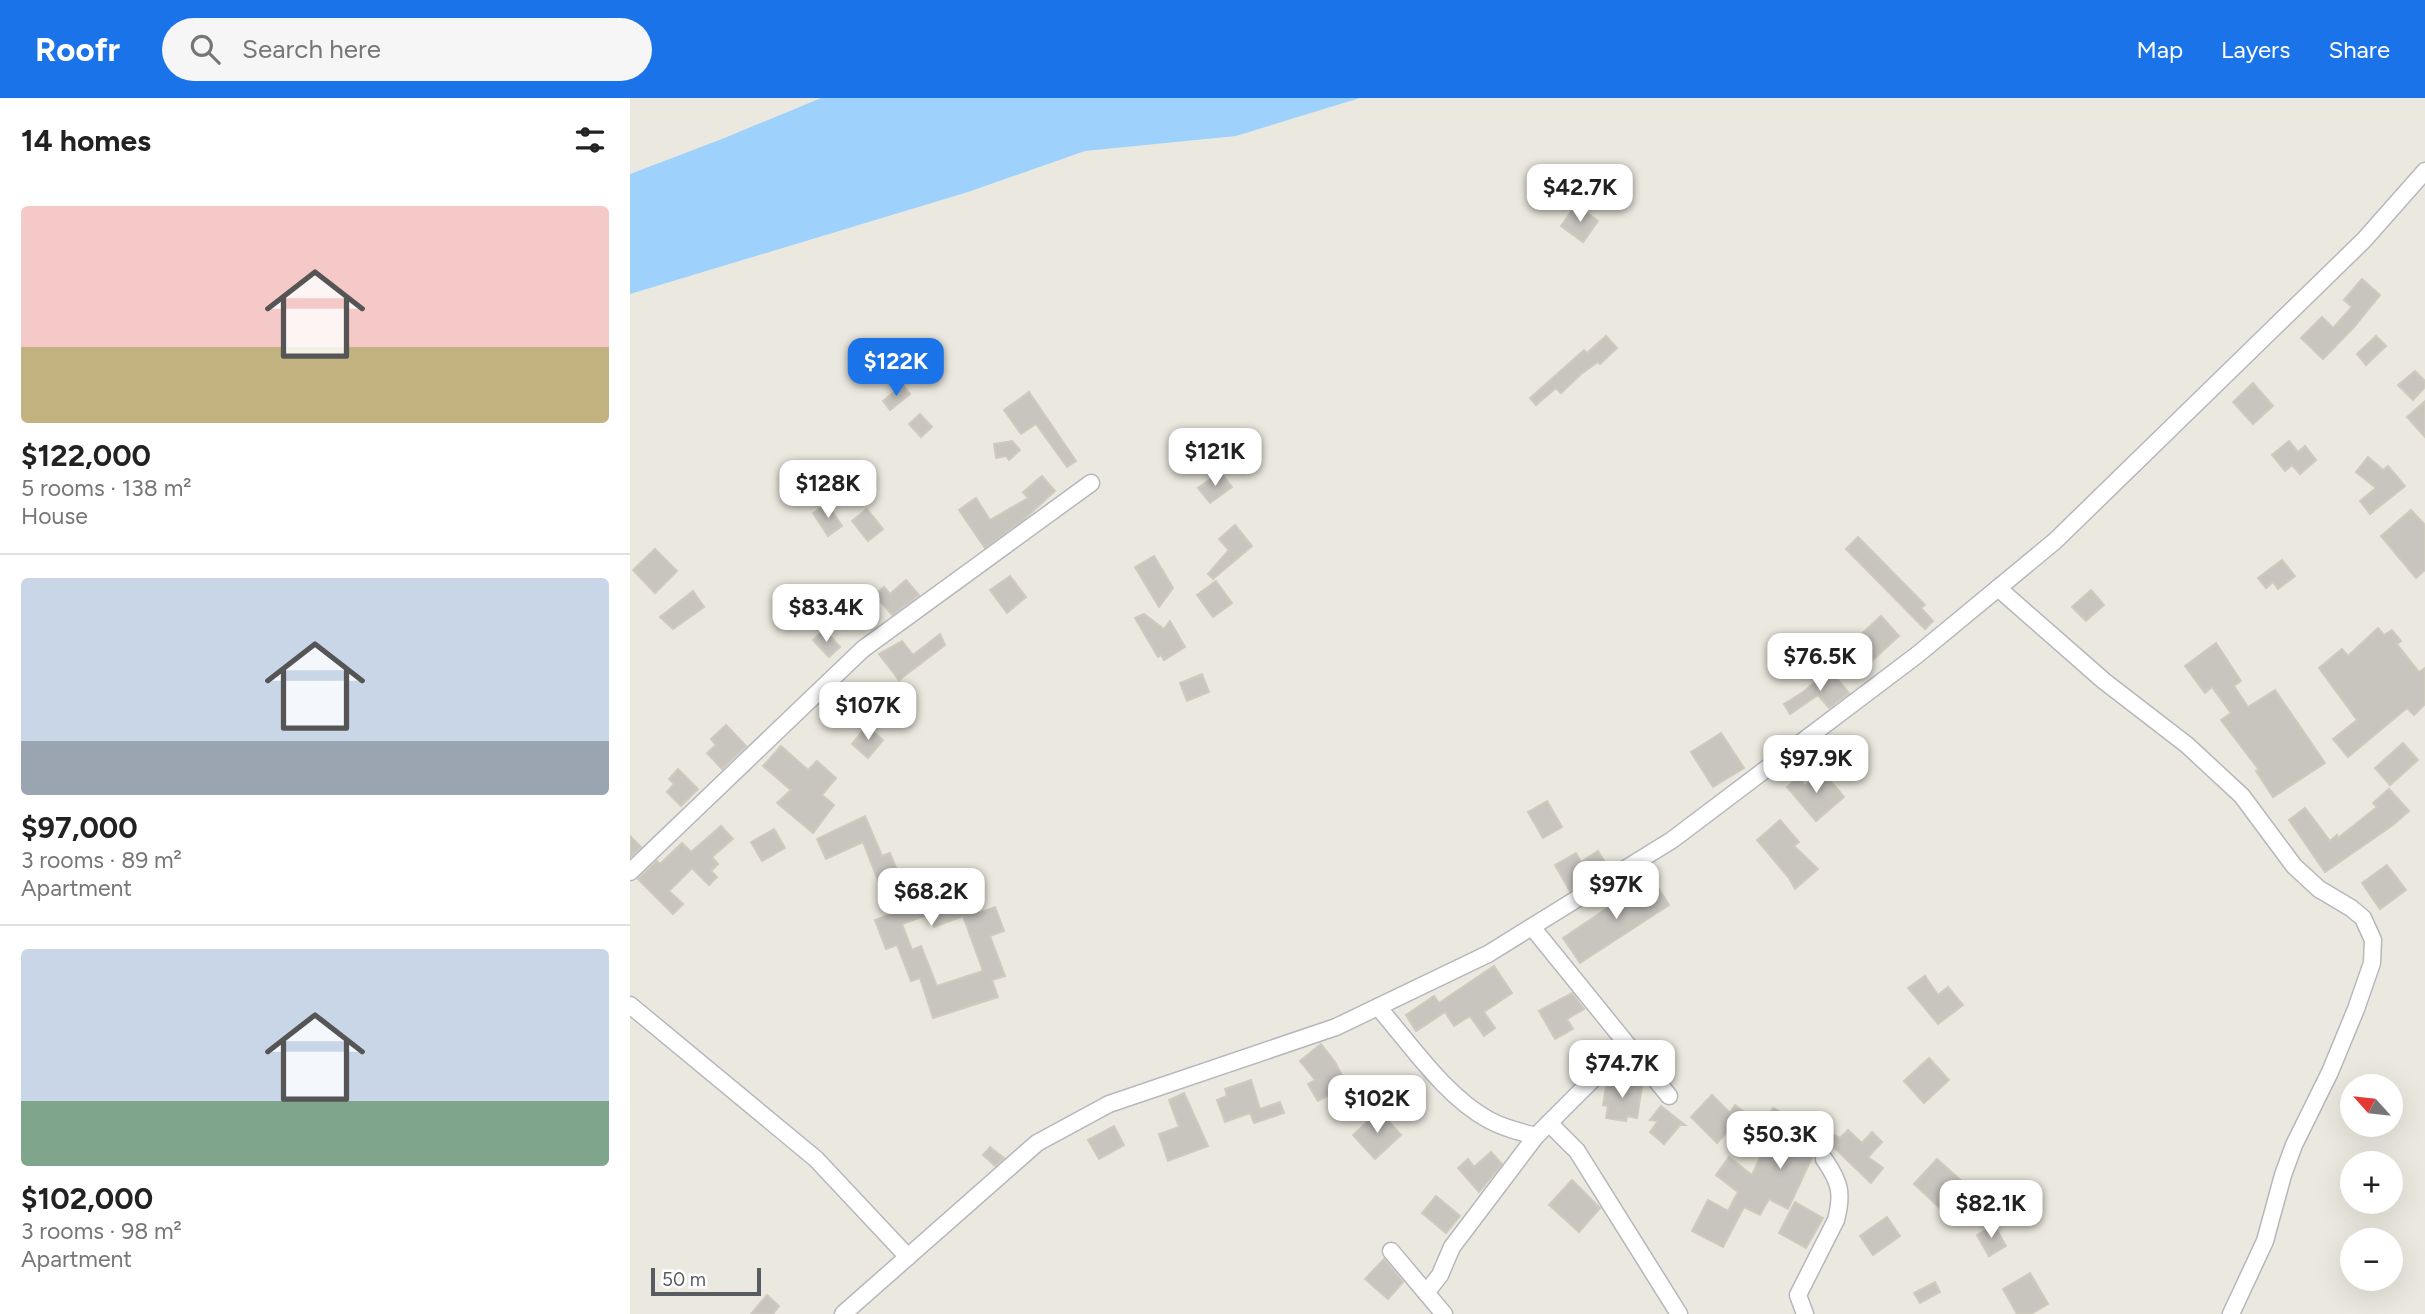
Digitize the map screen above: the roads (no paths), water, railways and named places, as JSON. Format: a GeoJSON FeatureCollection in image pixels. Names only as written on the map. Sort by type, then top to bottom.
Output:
{"type":"FeatureCollection","features":[{"type":"Feature","properties":{"kind":"street"},"geometry":{"type":"LineString","coordinates":[[843,1314],[1037,1143],[1109,1104],[1336,1027],[1378,1007],[1488,954],[1672,840],[1917,655],[2055,541],[2354,250],[2425,171]]}},
{"type":"Feature","properties":{"kind":"street"},"geometry":{"type":"LineString","coordinates":[[630,872],[863,649],[1091,483]]}},
{"type":"Feature","properties":{"kind":"street"},"geometry":{"type":"LineString","coordinates":[[1998,588],[2104,681],[2187,745],[2242,796],[2294,866],[2319,889],[2363,918],[2373,940],[2372,963],[2356,1009],[2330,1072],[2294,1145],[2265,1241],[2231,1314]]}},
{"type":"Feature","properties":{"kind":"street"},"geometry":{"type":"LineString","coordinates":[[1532,927],[1669,1096]]}},
{"type":"Feature","properties":{"kind":"street"},"geometry":{"type":"LineString","coordinates":[[630,1005],[816,1159],[908,1257]]}},
{"type":"Feature","properties":{"kind":"street"},"geometry":{"type":"LineString","coordinates":[[1378,1007],[1469,1108],[1501,1125],[1536,1136]]}},
{"type":"Feature","properties":{"kind":"street"},"geometry":{"type":"LineString","coordinates":[[1426,1293],[1440,1275],[1452,1247],[1536,1136],[1627,1045]]}},
{"type":"Feature","properties":{"kind":"street"},"geometry":{"type":"LineString","coordinates":[[1549,1123],[1577,1151],[1679,1314]]}},
{"type":"Feature","properties":{"kind":"street"},"geometry":{"type":"LineString","coordinates":[[1805,1314],[1798,1295],[1836,1220],[1841,1192],[1835,1175],[1824,1159]]}},
{"type":"Feature","properties":{"kind":"street"},"geometry":{"type":"LineString","coordinates":[[1391,1251],[1444,1314]]}},
{"type":"Feature","properties":{"kind":"water"},"geometry":{"type":"Polygon","coordinates":[[[821,98],[1360,98],[1236,136],[1085,151],[968,192],[630,294],[630,174],[821,98]]]}}]}
